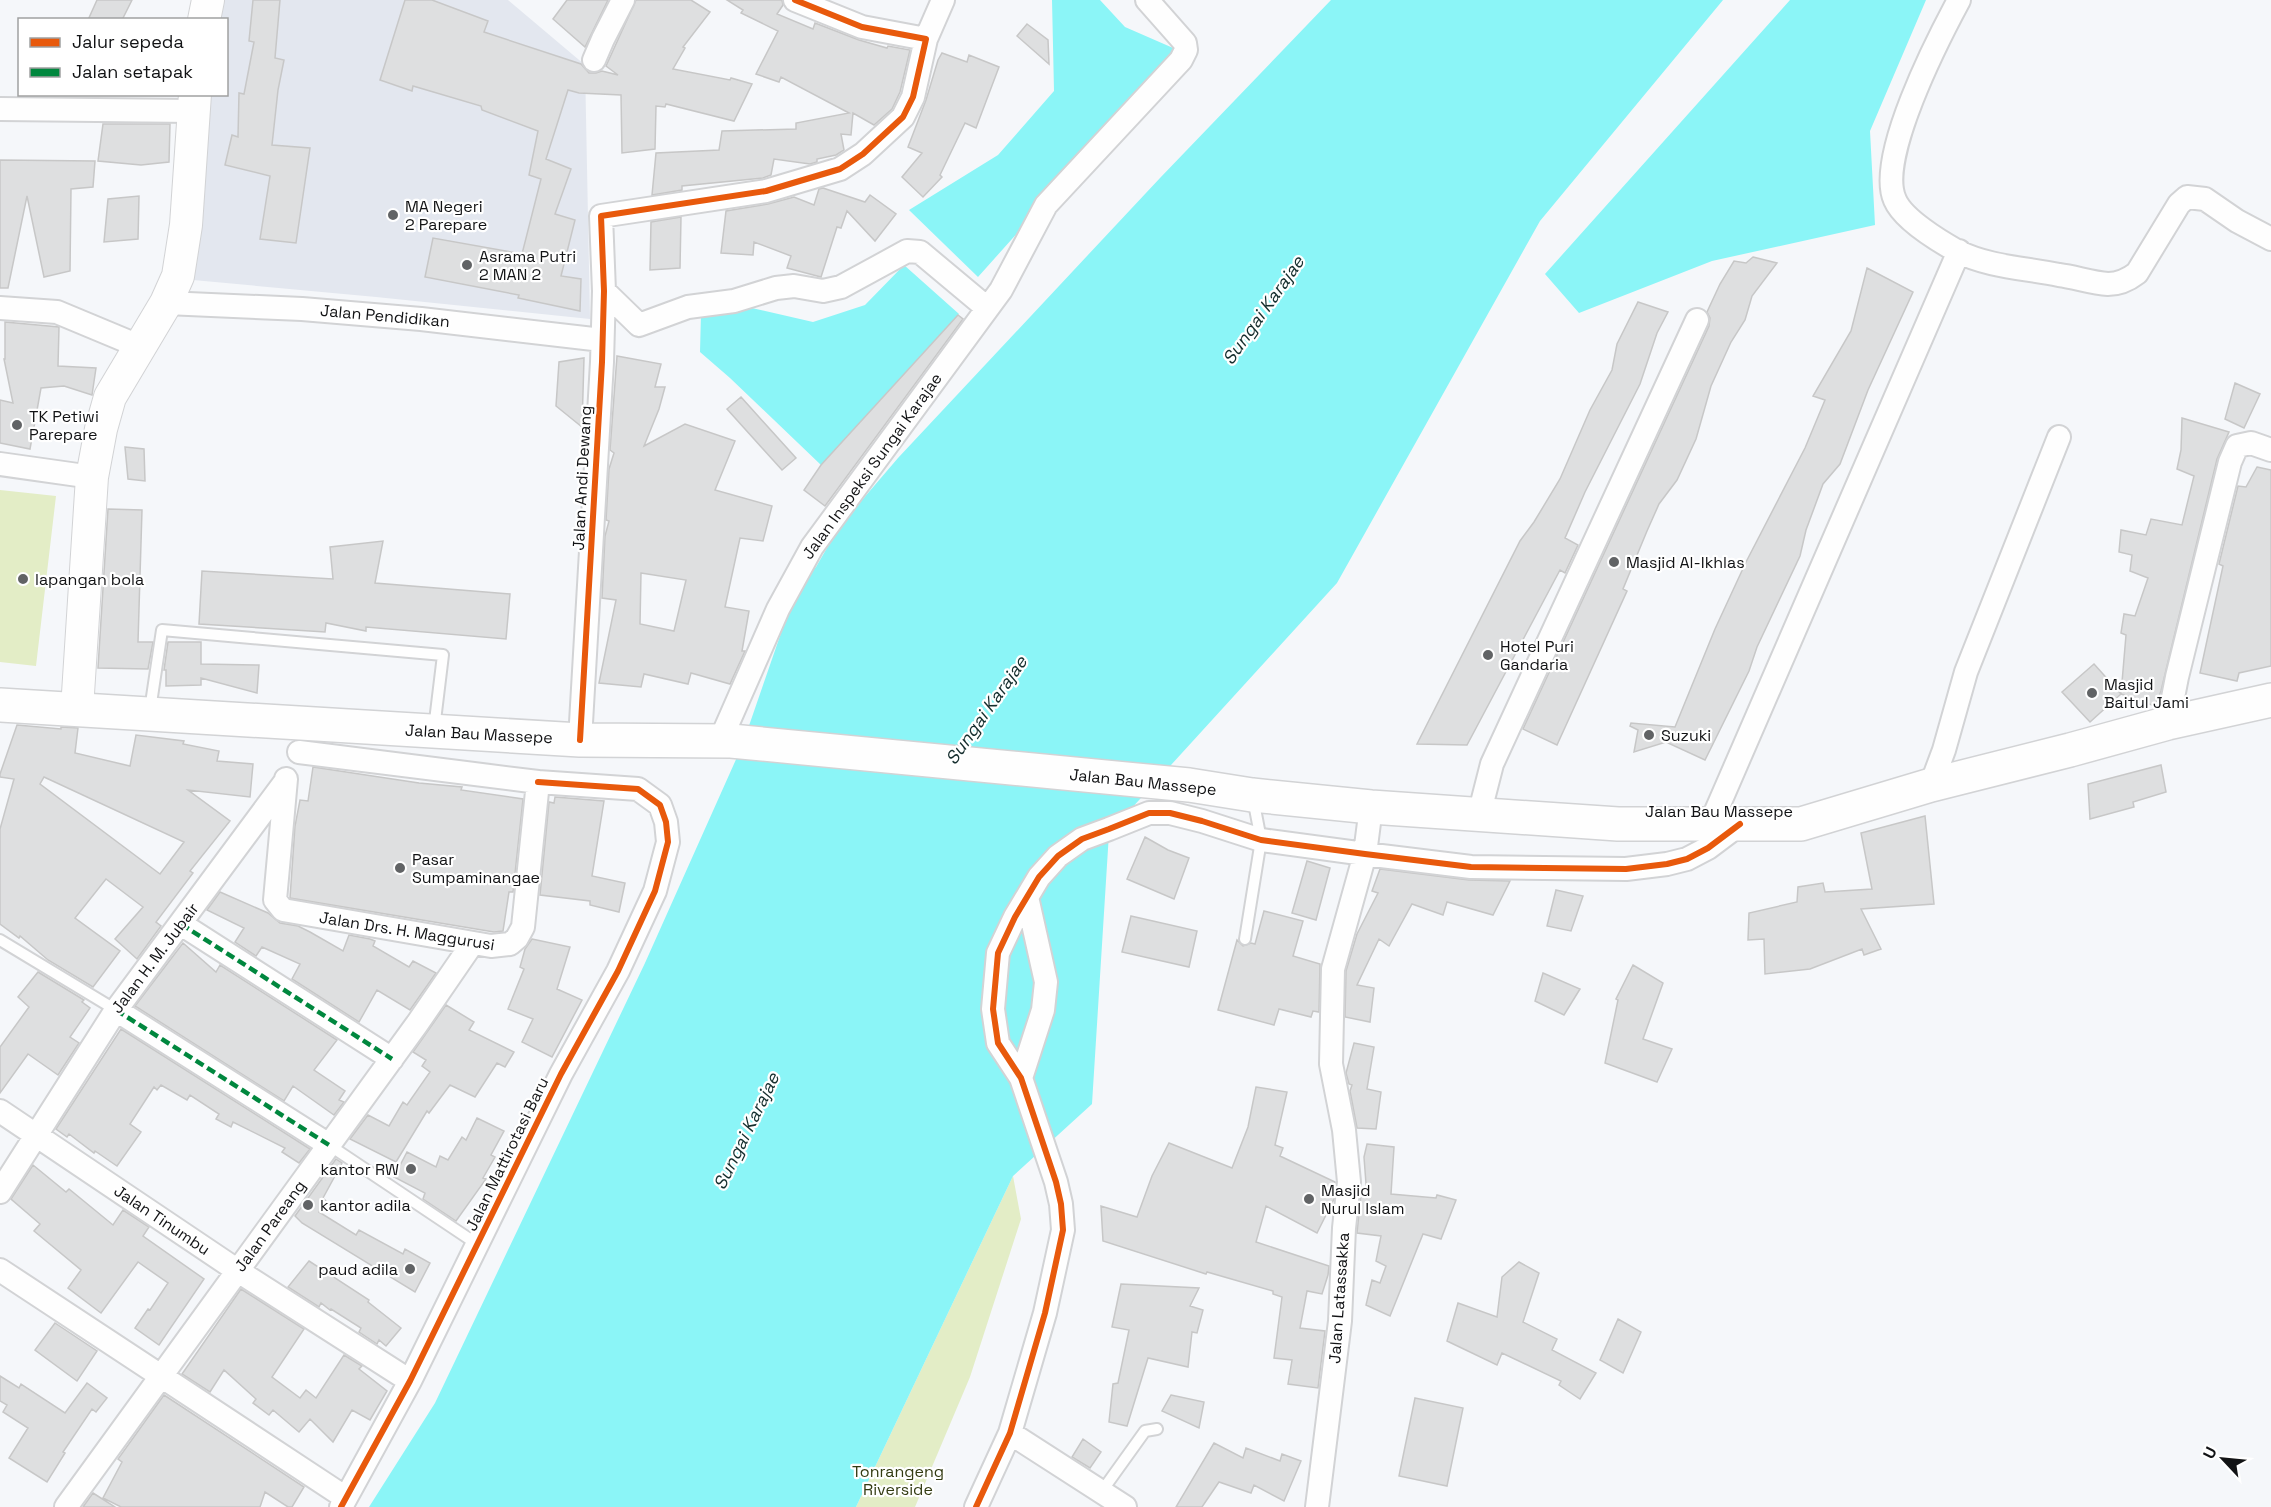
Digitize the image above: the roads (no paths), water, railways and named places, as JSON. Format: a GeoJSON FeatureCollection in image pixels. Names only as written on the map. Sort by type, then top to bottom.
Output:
{"type":"FeatureCollection","features":[{"type":"Feature","properties":{"kind":"highway","name":"Jalan Bau Massepe"},"geometry":{"type":"LineString","coordinates":[[0,705],[150,714],[298,738],[433,731],[580,740],[725,741],[1189,785],[1252,795],[1371,807],[1618,824],[1725,825],[1801,824],[1931,785],[2168,723],[2271,700]]}},
{"type":"Feature","properties":{"kind":"main road"},"geometry":{"type":"LineString","coordinates":[[204,18],[208,0]]}},
{"type":"Feature","properties":{"kind":"main road"},"geometry":{"type":"LineString","coordinates":[[77,709],[92,477],[101,429],[110,397],[166,303],[178,276],[183,253],[194,103]]}},
{"type":"Feature","properties":{"kind":"street"},"geometry":{"type":"LineString","coordinates":[[594,60],[624,0]]}},
{"type":"Feature","properties":{"kind":"street"},"geometry":{"type":"LineString","coordinates":[[795,0],[862,27],[926,39],[944,0]]}},
{"type":"Feature","properties":{"kind":"street","name":"Jalan Inspeksi Sungai Karajae"},"geometry":{"type":"LineString","coordinates":[[725,741],[778,609],[812,547],[1000,290],[1046,205],[1181,60],[1186,50],[1185,43],[1147,0]]}},
{"type":"Feature","properties":{"kind":"street"},"geometry":{"type":"LineString","coordinates":[[1959,0],[1934,48],[1906,114],[1894,155],[1891,180],[1895,200],[1911,220],[1959,251],[1990,263],[2108,284],[2128,280],[2137,273],[2179,204],[2187,197],[2205,199],[2237,221],[2271,239]]}},
{"type":"Feature","properties":{"kind":"street","name":"Jalan Andi Dewang"},"geometry":{"type":"LineString","coordinates":[[580,740],[604,291],[601,216],[766,191],[840,169],[863,154],[903,117],[913,97],[926,39]]}},
{"type":"Feature","properties":{"kind":"street"},"geometry":{"type":"LineString","coordinates":[[0,110],[194,103]]}},
{"type":"Feature","properties":{"kind":"street"},"geometry":{"type":"LineString","coordinates":[[604,291],[639,324],[688,307],[734,301],[776,288],[794,286],[823,291],[842,287],[907,250],[913,250],[920,252],[987,308]]}},
{"type":"Feature","properties":{"kind":"street"},"geometry":{"type":"LineString","coordinates":[[976,1507],[1010,1433],[1045,1313],[1063,1230],[1056,1182],[1021,1078],[998,1043],[993,1009],[999,953],[1015,916],[1039,877],[1058,856],[1082,839],[1149,813],[1170,813],[1261,840],[1471,867],[1626,868],[1667,864],[1687,859],[1708,848],[1725,825],[1959,251]]}},
{"type":"Feature","properties":{"kind":"street","name":"Jalan Pendidikan"},"geometry":{"type":"LineString","coordinates":[[166,303],[302,309],[421,319],[602,340]]}},
{"type":"Feature","properties":{"kind":"street"},"geometry":{"type":"LineString","coordinates":[[0,308],[57,312],[141,347]]}},
{"type":"Feature","properties":{"kind":"street"},"geometry":{"type":"LineString","coordinates":[[1479,815],[1490,770],[1697,320]]}},
{"type":"Feature","properties":{"kind":"street"},"geometry":{"type":"LineString","coordinates":[[1931,785],[1944,750],[1966,672],[2059,437]]}},
{"type":"Feature","properties":{"kind":"street"},"geometry":{"type":"LineString","coordinates":[[2168,723],[2177,677],[2230,462],[2237,446],[2251,443],[2271,450]]}},
{"type":"Feature","properties":{"kind":"street"},"geometry":{"type":"LineString","coordinates":[[0,465],[92,477]]}},
{"type":"Feature","properties":{"kind":"street"},"geometry":{"type":"LineString","coordinates":[[298,738],[538,782]]}},
{"type":"Feature","properties":{"kind":"street","name":"Jalan H. M. Jubair"},"geometry":{"type":"LineString","coordinates":[[0,1192],[116,1010],[286,779],[298,738]]}},
{"type":"Feature","properties":{"kind":"street","name":"Jalan Drs. H. Maggurusi"},"geometry":{"type":"LineString","coordinates":[[286,779],[275,892],[275,900],[280,908],[288,912],[471,944],[491,945],[510,944],[517,938],[523,927],[538,782]]}},
{"type":"Feature","properties":{"kind":"street","name":"Jalan Mattirotasi Baru"},"geometry":{"type":"LineString","coordinates":[[343,1502],[410,1381],[561,1074],[618,971],[655,891],[668,842],[666,822],[660,805],[638,789],[538,782]]}},
{"type":"Feature","properties":{"kind":"street","name":"Jalan Latassakka"},"geometry":{"type":"LineString","coordinates":[[1317,1507],[1340,1321],[1344,1228],[1349,1182],[1344,1130],[1331,1064],[1333,969],[1365,854],[1371,807]]}},
{"type":"Feature","properties":{"kind":"street"},"geometry":{"type":"LineString","coordinates":[[1021,1078],[1043,1010],[1046,982],[1027,897]]}},
{"type":"Feature","properties":{"kind":"street"},"geometry":{"type":"LineString","coordinates":[[181,924],[392,1059]]}},
{"type":"Feature","properties":{"kind":"street","name":"Jalan Pareang"},"geometry":{"type":"LineString","coordinates":[[66,1507],[392,1059],[471,944]]}},
{"type":"Feature","properties":{"kind":"street"},"geometry":{"type":"LineString","coordinates":[[116,1010],[329,1145]]}},
{"type":"Feature","properties":{"kind":"street","name":"Jalan Tinumbu"},"geometry":{"type":"LineString","coordinates":[[0,1111],[238,1271],[410,1381]]}},
{"type":"Feature","properties":{"kind":"street"},"geometry":{"type":"LineString","coordinates":[[0,1270],[161,1376],[343,1502]]}},
{"type":"Feature","properties":{"kind":"street"},"geometry":{"type":"LineString","coordinates":[[1010,1433],[1125,1507]]}},
{"type":"Feature","properties":{"kind":"lane"},"geometry":{"type":"LineString","coordinates":[[150,714],[162,630],[443,655],[433,731]]}},
{"type":"Feature","properties":{"kind":"lane"},"geometry":{"type":"LineString","coordinates":[[1245,939],[1261,840],[1252,795]]}},
{"type":"Feature","properties":{"kind":"lane"},"geometry":{"type":"LineString","coordinates":[[0,940],[116,1010]]}},
{"type":"Feature","properties":{"kind":"lane"},"geometry":{"type":"LineString","coordinates":[[329,1145],[477,1244]]}},
{"type":"Feature","properties":{"kind":"lane"},"geometry":{"type":"LineString","coordinates":[[1102,1491],[1145,1431],[1157,1429]]}},
{"type":"Feature","properties":{"kind":"water"},"geometry":{"type":"Polygon","coordinates":[[[1052,0],[1100,0],[1125,27],[1180,51],[978,277],[909,210],[998,155],[1054,91],[1052,0]]]}},
{"type":"Feature","properties":{"kind":"water","name":"Sungai Karajae"},"geometry":{"type":"Polygon","coordinates":[[[1331,0],[1723,0],[1540,221],[1337,583],[1109,833],[1092,1104],[1013,1176],[856,1507],[369,1507],[435,1403],[645,963],[742,746],[799,581],[816,567],[839,527],[898,458],[1160,178],[1331,0]]]}},
{"type":"Feature","properties":{"kind":"water"},"geometry":{"type":"Polygon","coordinates":[[[1790,0],[1926,0],[1870,131],[1875,225],[1712,261],[1579,313],[1545,274],[1790,0]]]}},
{"type":"Feature","properties":{"kind":"water"},"geometry":{"type":"Polygon","coordinates":[[[904,265],[959,314],[821,465],[700,352],[701,313],[743,306],[813,322],[865,305],[904,265]]]}},
{"type":"Feature","properties":{"kind":"place","name":"MA Negeri 2 Parepare"},"geometry":{"type":"Point","coordinates":[393,215]}},
{"type":"Feature","properties":{"kind":"place","name":"Asrama Putri 2 MAN 2"},"geometry":{"type":"Point","coordinates":[467,265]}},
{"type":"Feature","properties":{"kind":"place","name":"TK Petiwi Parepare"},"geometry":{"type":"Point","coordinates":[17,425]}},
{"type":"Feature","properties":{"kind":"place","name":"Masjid Al-Ikhlas"},"geometry":{"type":"Point","coordinates":[1614,562]}},
{"type":"Feature","properties":{"kind":"place","name":"lapangan bola"},"geometry":{"type":"Point","coordinates":[23,579]}},
{"type":"Feature","properties":{"kind":"place","name":"Hotel Puri Gandaria"},"geometry":{"type":"Point","coordinates":[1488,655]}},
{"type":"Feature","properties":{"kind":"place","name":"Masjid Baitul Jami"},"geometry":{"type":"Point","coordinates":[2092,693]}},
{"type":"Feature","properties":{"kind":"place","name":"Suzuki"},"geometry":{"type":"Point","coordinates":[1649,735]}},
{"type":"Feature","properties":{"kind":"place","name":"Pasar Sumpaminangae"},"geometry":{"type":"Point","coordinates":[400,868]}},
{"type":"Feature","properties":{"kind":"place","name":"kantor RW"},"geometry":{"type":"Point","coordinates":[411,1169]}},
{"type":"Feature","properties":{"kind":"place","name":"Masjid Nurul Islam"},"geometry":{"type":"Point","coordinates":[1309,1199]}},
{"type":"Feature","properties":{"kind":"place","name":"kantor adila"},"geometry":{"type":"Point","coordinates":[308,1205]}},
{"type":"Feature","properties":{"kind":"place","name":"paud adila"},"geometry":{"type":"Point","coordinates":[410,1269]}},
{"type":"Feature","properties":{"kind":"park label","name":"Tonrangeng Riverside"},"geometry":{"type":"Point","coordinates":[898,1480]}}]}
